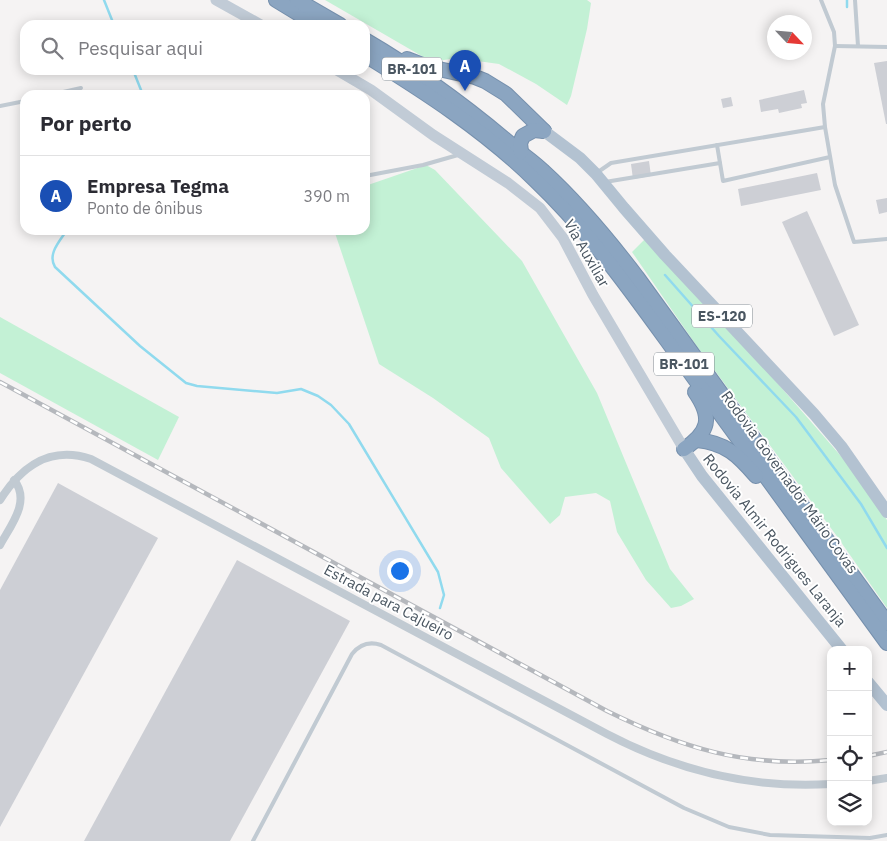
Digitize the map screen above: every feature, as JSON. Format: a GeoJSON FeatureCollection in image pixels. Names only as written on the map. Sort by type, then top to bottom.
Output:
{"type":"FeatureCollection","features":[{"type":"Feature","properties":{"kind":"highway"},"geometry":{"type":"LineString","coordinates":[[276,0],[309,20]]}},
{"type":"Feature","properties":{"kind":"highway"},"geometry":{"type":"LineString","coordinates":[[297,0],[331,20]]}},
{"type":"Feature","properties":{"kind":"highway"},"geometry":{"type":"LineString","coordinates":[[370,46],[425,66],[485,81],[506,94],[544,131]]}},
{"type":"Feature","properties":{"kind":"highway","name":"Rodovia Governador Mário Covas"},"geometry":{"type":"LineString","coordinates":[[370,47],[439,86],[473,112],[542,169],[614,247],[887,623]]}},
{"type":"Feature","properties":{"kind":"highway","name":"Rodovia Governador Mário Covas"},"geometry":{"type":"LineString","coordinates":[[370,48],[486,137],[534,178],[580,226],[627,284],[887,643]]}},
{"type":"Feature","properties":{"kind":"highway"},"geometry":{"type":"LineString","coordinates":[[521,152],[520,143],[523,136],[534,130],[544,131]]}},
{"type":"Feature","properties":{"kind":"highway"},"geometry":{"type":"LineString","coordinates":[[664,337],[680,371],[702,402],[706,411],[704,430],[697,440],[684,449]]}},
{"type":"Feature","properties":{"kind":"highway"},"geometry":{"type":"LineString","coordinates":[[697,440],[711,441],[731,450],[802,525]]}},
{"type":"Feature","properties":{"kind":"main road","name":"ES-120"},"geometry":{"type":"LineString","coordinates":[[544,131],[580,158],[600,178],[664,255],[820,421],[855,464],[887,512]]}},
{"type":"Feature","properties":{"kind":"main road","name":"Rodovia Almir Rodrigues Laranja"},"geometry":{"type":"LineString","coordinates":[[684,449],[702,476],[839,646]]}},
{"type":"Feature","properties":{"kind":"main road"},"geometry":{"type":"LineString","coordinates":[[872,687],[887,705]]}},
{"type":"Feature","properties":{"kind":"street"},"geometry":{"type":"LineString","coordinates":[[216,0],[252,20]]}},
{"type":"Feature","properties":{"kind":"street","name":"Via Auxiliar"},"geometry":{"type":"LineString","coordinates":[[345,75],[379,95],[433,135],[508,183],[540,208],[563,238],[684,449]]}},
{"type":"Feature","properties":{"kind":"street","name":"Estrada para Cajueiro"},"geometry":{"type":"LineString","coordinates":[[0,500],[14,480],[28,467],[52,456],[69,454],[91,459],[646,753],[688,768],[736,779],[786,784],[827,784]]}},
{"type":"Feature","properties":{"kind":"street"},"geometry":{"type":"LineString","coordinates":[[0,545],[19,510],[21,502],[19,488],[14,480]]}},
{"type":"Feature","properties":{"kind":"street"},"geometry":{"type":"LineString","coordinates":[[872,780],[887,778]]}},
{"type":"Feature","properties":{"kind":"lane"},"geometry":{"type":"LineString","coordinates":[[821,0],[834,32],[835,46],[823,104],[835,186],[854,242],[887,239]]}},
{"type":"Feature","properties":{"kind":"lane"},"geometry":{"type":"LineString","coordinates":[[855,0],[858,46]]}},
{"type":"Feature","properties":{"kind":"lane"},"geometry":{"type":"LineString","coordinates":[[835,46],[887,47]]}},
{"type":"Feature","properties":{"kind":"lane"},"geometry":{"type":"LineString","coordinates":[[72,90],[81,88]]}},
{"type":"Feature","properties":{"kind":"lane"},"geometry":{"type":"LineString","coordinates":[[0,106],[20,102]]}},
{"type":"Feature","properties":{"kind":"lane"},"geometry":{"type":"LineString","coordinates":[[600,178],[611,163],[825,127]]}},
{"type":"Feature","properties":{"kind":"lane"},"geometry":{"type":"LineString","coordinates":[[716,145],[723,182],[830,157]]}},
{"type":"Feature","properties":{"kind":"lane"},"geometry":{"type":"LineString","coordinates":[[370,175],[423,165],[462,154]]}},
{"type":"Feature","properties":{"kind":"lane"},"geometry":{"type":"LineString","coordinates":[[600,178],[720,163]]}},
{"type":"Feature","properties":{"kind":"lane"},"geometry":{"type":"LineString","coordinates":[[253,841],[352,654],[360,646],[369,643],[381,645],[684,808],[716,823],[770,835],[870,838],[887,835]]}},
{"type":"Feature","properties":{"kind":"green space"},"geometry":{"type":"Polygon","coordinates":[[[325,0],[587,0],[591,3],[587,29],[571,96],[567,105],[536,84],[499,64],[456,58],[432,62],[370,26],[370,20],[360,20],[325,0]]]}},
{"type":"Feature","properties":{"kind":"green space"},"geometry":{"type":"Polygon","coordinates":[[[426,165],[435,170],[522,261],[597,393],[670,569],[694,599],[681,606],[671,608],[646,580],[617,532],[610,501],[596,493],[565,497],[560,515],[550,524],[501,468],[489,438],[433,398],[379,364],[336,235],[370,235],[370,184],[426,165]]]}},
{"type":"Feature","properties":{"kind":"green space"},"geometry":{"type":"Polygon","coordinates":[[[645,239],[672,262],[853,470],[887,520],[887,608],[836,535],[696,345],[632,252],[645,239]]]}},
{"type":"Feature","properties":{"kind":"green space"},"geometry":{"type":"Polygon","coordinates":[[[0,317],[179,417],[158,460],[0,373],[0,317]]]}},
{"type":"Feature","properties":{"kind":"building"},"geometry":{"type":"Polygon","coordinates":[[[887,61],[887,124],[886,124],[874,63],[887,61]]]}},
{"type":"Feature","properties":{"kind":"building"},"geometry":{"type":"Polygon","coordinates":[[[804,90],[807,103],[801,104],[802,108],[779,113],[778,109],[761,112],[759,100],[804,90]]]}},
{"type":"Feature","properties":{"kind":"building"},"geometry":{"type":"Polygon","coordinates":[[[731,97],[733,106],[723,108],[721,99],[731,97]]]}},
{"type":"Feature","properties":{"kind":"building"},"geometry":{"type":"Polygon","coordinates":[[[649,161],[651,176],[633,179],[631,164],[649,161]]]}},
{"type":"Feature","properties":{"kind":"building"},"geometry":{"type":"Polygon","coordinates":[[[817,173],[821,190],[741,206],[738,189],[817,173]]]}},
{"type":"Feature","properties":{"kind":"building"},"geometry":{"type":"Polygon","coordinates":[[[887,198],[887,212],[879,214],[876,200],[887,198]]]}},
{"type":"Feature","properties":{"kind":"building"},"geometry":{"type":"Polygon","coordinates":[[[807,211],[859,325],[834,336],[782,222],[807,211]]]}},
{"type":"Feature","properties":{"kind":"building"},"geometry":{"type":"Polygon","coordinates":[[[58,483],[158,538],[0,827],[0,590],[58,483]]]}},
{"type":"Feature","properties":{"kind":"building"},"geometry":{"type":"Polygon","coordinates":[[[237,560],[350,621],[230,841],[84,841],[237,560]]]}},
{"type":"Feature","properties":{"kind":"waterway"},"geometry":{"type":"LineString","coordinates":[[104,0],[112,20]]}},
{"type":"Feature","properties":{"kind":"waterway"},"geometry":{"type":"LineString","coordinates":[[847,0],[847,7]]}},
{"type":"Feature","properties":{"kind":"waterway"},"geometry":{"type":"LineString","coordinates":[[135,75],[141,90]]}},
{"type":"Feature","properties":{"kind":"waterway"},"geometry":{"type":"LineString","coordinates":[[64,235],[53,252],[55,267],[140,346],[186,383],[197,386],[277,393],[301,389],[318,396],[331,405],[349,424],[438,572],[444,595],[440,608]]}},
{"type":"Feature","properties":{"kind":"waterway"},"geometry":{"type":"LineString","coordinates":[[665,275],[719,336],[796,417],[861,504],[887,548]]}},
{"type":"Feature","properties":{"kind":"railway"},"geometry":{"type":"LineString","coordinates":[[0,382],[607,711],[635,724],[688,745],[743,758],[800,762],[827,760]]}},
{"type":"Feature","properties":{"kind":"railway"},"geometry":{"type":"LineString","coordinates":[[872,755],[887,752]]}},
{"type":"Feature","properties":{"kind":"place","name":"Empresa Tegma"},"geometry":{"type":"Point","coordinates":[465,91]}}]}
